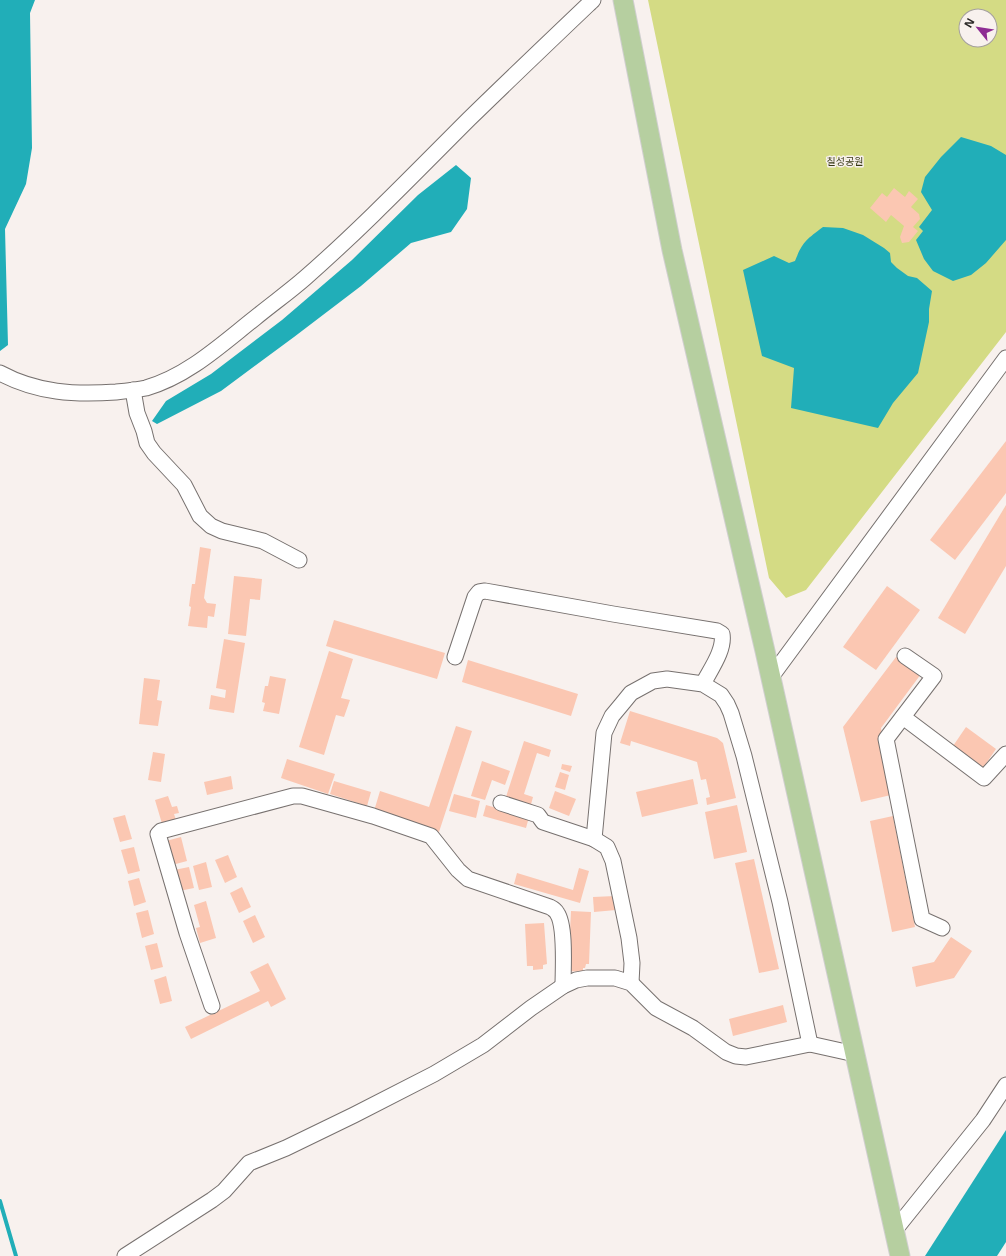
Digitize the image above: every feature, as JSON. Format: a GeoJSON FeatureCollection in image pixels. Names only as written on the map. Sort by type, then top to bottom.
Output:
{"type":"FeatureCollection","features":[{"type":"Feature","properties":{"kind":"main road"},"geometry":{"type":"LineString","coordinates":[[622,0],[672,250],[900,1256]]}},
{"type":"Feature","properties":{"kind":"street"},"geometry":{"type":"LineString","coordinates":[[0,373],[13,380],[31,386],[72,394],[101,393],[146,388],[172,377],[205,358],[305,278],[388,201],[469,119],[593,0]]}},
{"type":"Feature","properties":{"kind":"street"},"geometry":{"type":"LineString","coordinates":[[770,677],[1006,358]]}},
{"type":"Feature","properties":{"kind":"street"},"geometry":{"type":"LineString","coordinates":[[133,390],[137,413],[147,443],[154,453],[184,485],[200,516],[211,526],[222,531],[263,540],[300,560]]}},
{"type":"Feature","properties":{"kind":"street"},"geometry":{"type":"LineString","coordinates":[[455,657],[475,597],[479,592],[485,591],[717,631],[722,634],[723,641],[703,684]]}},
{"type":"Feature","properties":{"kind":"street"},"geometry":{"type":"LineString","coordinates":[[905,656],[934,676],[886,739],[922,919],[942,928]]}},
{"type":"Feature","properties":{"kind":"street"},"geometry":{"type":"LineString","coordinates":[[594,839],[604,733],[612,716],[632,693],[653,681],[667,679],[703,684],[720,694],[727,704],[744,756],[780,902],[810,1044]]}},
{"type":"Feature","properties":{"kind":"street"},"geometry":{"type":"LineString","coordinates":[[903,717],[984,778],[1006,754]]}},
{"type":"Feature","properties":{"kind":"street"},"geometry":{"type":"LineString","coordinates":[[212,1006],[187,933],[158,834],[161,831],[293,796],[302,796],[373,816],[432,836],[458,870],[468,879],[550,906],[557,913],[560,920],[563,938],[563,986]]}},
{"type":"Feature","properties":{"kind":"street"},"geometry":{"type":"LineString","coordinates":[[501,802],[538,815],[543,822],[594,839],[607,847],[613,861],[629,938],[632,963],[631,984]]}},
{"type":"Feature","properties":{"kind":"street"},"geometry":{"type":"LineString","coordinates":[[125,1256],[218,1196],[250,1163],[286,1148],[434,1074],[483,1045],[530,1008],[563,986],[576,980],[587,978],[615,978],[631,984],[656,1008],[693,1028],[726,1052],[736,1056],[746,1057],[810,1044],[855,1054]]}},
{"type":"Feature","properties":{"kind":"street"},"geometry":{"type":"LineString","coordinates":[[894,1231],[983,1120],[1006,1085]]}},
{"type":"Feature","properties":{"kind":"green space","name":"칠성공원"},"geometry":{"type":"Polygon","coordinates":[[[648,0],[1006,0],[1006,332],[806,590],[786,598],[769,578],[648,0]]]}},
{"type":"Feature","properties":{"kind":"water"},"geometry":{"type":"Polygon","coordinates":[[[0,0],[35,0],[30,13],[32,148],[26,184],[5,229],[8,345],[0,351],[0,0]]]}},
{"type":"Feature","properties":{"kind":"water"},"geometry":{"type":"Polygon","coordinates":[[[961,137],[991,146],[1006,155],[1006,240],[986,263],[971,275],[953,281],[933,271],[924,259],[916,240],[923,231],[919,227],[932,210],[921,192],[925,177],[941,157],[961,137]]]}},
{"type":"Feature","properties":{"kind":"water"},"geometry":{"type":"Polygon","coordinates":[[[456,165],[471,178],[467,209],[451,232],[411,243],[361,286],[221,391],[157,424],[152,421],[166,401],[211,374],[282,320],[352,260],[418,195],[456,165]]]}},
{"type":"Feature","properties":{"kind":"water"},"geometry":{"type":"Polygon","coordinates":[[[823,227],[843,228],[863,235],[890,253],[891,262],[897,268],[908,276],[917,278],[932,291],[929,309],[929,322],[918,373],[893,403],[878,428],[791,408],[794,368],[762,356],[743,270],[774,256],[789,263],[795,261],[800,249],[806,241],[823,227]]]}},
{"type":"Feature","properties":{"kind":"water"},"geometry":{"type":"Polygon","coordinates":[[[1006,1130],[1006,1242],[997,1256],[925,1256],[1006,1130]]]}},
{"type":"Feature","properties":{"kind":"building"},"geometry":{"type":"Polygon","coordinates":[[[894,188],[905,197],[909,191],[918,199],[911,207],[919,214],[920,219],[913,227],[918,231],[909,242],[902,243],[900,237],[904,226],[891,215],[886,222],[870,208],[882,193],[887,197],[894,188]]]}},
{"type":"Feature","properties":{"kind":"building"},"geometry":{"type":"Polygon","coordinates":[[[1006,441],[1006,493],[955,560],[930,540],[1006,441]]]}},
{"type":"Feature","properties":{"kind":"building"},"geometry":{"type":"Polygon","coordinates":[[[1006,505],[1006,566],[965,634],[938,618],[1006,505]]]}},
{"type":"Feature","properties":{"kind":"building"},"geometry":{"type":"Polygon","coordinates":[[[200,547],[211,549],[204,598],[207,603],[216,604],[214,617],[208,616],[207,628],[188,626],[192,584],[195,584],[200,547]]]}},
{"type":"Feature","properties":{"kind":"building"},"geometry":{"type":"Polygon","coordinates":[[[234,576],[262,579],[260,600],[250,599],[246,636],[228,634],[234,576]]]}},
{"type":"Feature","properties":{"kind":"building"},"geometry":{"type":"Polygon","coordinates":[[[887,586],[920,610],[876,670],[843,647],[887,586]]]}},
{"type":"Feature","properties":{"kind":"building"},"geometry":{"type":"Polygon","coordinates":[[[334,620],[445,653],[437,679],[326,646],[334,620]]]}},
{"type":"Feature","properties":{"kind":"building"},"geometry":{"type":"Polygon","coordinates":[[[224,639],[245,643],[234,713],[209,709],[211,695],[225,698],[226,690],[216,688],[224,639]]]}},
{"type":"Feature","properties":{"kind":"building"},"geometry":{"type":"Polygon","coordinates":[[[329,651],[353,659],[341,698],[350,700],[344,717],[336,715],[324,755],[299,747],[329,651]]]}},
{"type":"Feature","properties":{"kind":"building"},"geometry":{"type":"Polygon","coordinates":[[[896,657],[921,674],[881,728],[891,795],[861,802],[843,727],[896,657]]]}},
{"type":"Feature","properties":{"kind":"building"},"geometry":{"type":"Polygon","coordinates":[[[468,660],[578,694],[571,716],[462,682],[468,660]]]}},
{"type":"Feature","properties":{"kind":"building"},"geometry":{"type":"Polygon","coordinates":[[[270,676],[286,679],[279,714],[263,711],[265,703],[262,702],[265,686],[268,686],[270,676]]]}},
{"type":"Feature","properties":{"kind":"building"},"geometry":{"type":"Polygon","coordinates":[[[144,678],[160,680],[157,700],[162,701],[158,726],[139,724],[144,678]]]}},
{"type":"Feature","properties":{"kind":"building"},"geometry":{"type":"Polygon","coordinates":[[[630,711],[717,738],[723,743],[736,798],[707,805],[706,798],[710,797],[706,779],[701,780],[697,762],[631,741],[630,746],[620,743],[630,711]]]}},
{"type":"Feature","properties":{"kind":"building"},"geometry":{"type":"Polygon","coordinates":[[[456,726],[472,731],[439,832],[374,811],[380,791],[429,807],[456,726]]]}},
{"type":"Feature","properties":{"kind":"building"},"geometry":{"type":"Polygon","coordinates":[[[966,727],[996,749],[983,768],[953,746],[966,727]]]}},
{"type":"Feature","properties":{"kind":"building"},"geometry":{"type":"Polygon","coordinates":[[[524,741],[551,750],[549,757],[537,753],[524,794],[533,797],[530,808],[505,800],[524,741]]]}},
{"type":"Feature","properties":{"kind":"building"},"geometry":{"type":"Polygon","coordinates":[[[153,752],[165,754],[161,782],[148,780],[153,752]]]}},
{"type":"Feature","properties":{"kind":"building"},"geometry":{"type":"Polygon","coordinates":[[[287,759],[335,774],[328,794],[281,778],[287,759]]]}},
{"type":"Feature","properties":{"kind":"building"},"geometry":{"type":"Polygon","coordinates":[[[482,761],[510,771],[505,785],[492,780],[485,800],[471,796],[482,761]]]}},
{"type":"Feature","properties":{"kind":"building"},"geometry":{"type":"Polygon","coordinates":[[[562,764],[572,766],[570,772],[561,769],[562,764]]]}},
{"type":"Feature","properties":{"kind":"building"},"geometry":{"type":"Polygon","coordinates":[[[560,772],[569,775],[565,790],[555,787],[560,772]]]}},
{"type":"Feature","properties":{"kind":"building"},"geometry":{"type":"Polygon","coordinates":[[[231,776],[233,789],[207,795],[204,782],[231,776]]]}},
{"type":"Feature","properties":{"kind":"building"},"geometry":{"type":"Polygon","coordinates":[[[693,779],[698,804],[642,817],[636,792],[693,779]]]}},
{"type":"Feature","properties":{"kind":"building"},"geometry":{"type":"Polygon","coordinates":[[[334,781],[371,792],[367,806],[330,794],[334,781]]]}},
{"type":"Feature","properties":{"kind":"building"},"geometry":{"type":"Polygon","coordinates":[[[555,791],[576,799],[569,816],[549,808],[555,791]]]}},
{"type":"Feature","properties":{"kind":"building"},"geometry":{"type":"Polygon","coordinates":[[[454,794],[480,801],[476,818],[449,811],[454,794]]]}},
{"type":"Feature","properties":{"kind":"building"},"geometry":{"type":"Polygon","coordinates":[[[168,796],[172,807],[177,806],[179,813],[174,814],[177,823],[163,827],[155,800],[168,796]]]}},
{"type":"Feature","properties":{"kind":"building"},"geometry":{"type":"Polygon","coordinates":[[[486,805],[529,817],[526,828],[483,816],[486,805]]]}},
{"type":"Feature","properties":{"kind":"building"},"geometry":{"type":"Polygon","coordinates":[[[737,805],[747,852],[714,859],[705,812],[737,805]]]}},
{"type":"Feature","properties":{"kind":"building"},"geometry":{"type":"Polygon","coordinates":[[[125,815],[132,839],[120,842],[113,818],[125,815]]]}},
{"type":"Feature","properties":{"kind":"building"},"geometry":{"type":"Polygon","coordinates":[[[893,816],[915,927],[892,932],[870,821],[893,816]]]}},
{"type":"Feature","properties":{"kind":"building"},"geometry":{"type":"Polygon","coordinates":[[[181,837],[187,861],[172,865],[166,841],[181,837]]]}},
{"type":"Feature","properties":{"kind":"building"},"geometry":{"type":"Polygon","coordinates":[[[134,847],[140,871],[128,874],[121,850],[134,847]]]}},
{"type":"Feature","properties":{"kind":"building"},"geometry":{"type":"Polygon","coordinates":[[[228,855],[237,877],[225,883],[215,860],[228,855]]]}},
{"type":"Feature","properties":{"kind":"building"},"geometry":{"type":"Polygon","coordinates":[[[754,859],[779,969],[759,973],[735,863],[754,859]]]}},
{"type":"Feature","properties":{"kind":"building"},"geometry":{"type":"Polygon","coordinates":[[[206,862],[212,887],[199,890],[193,866],[206,862]]]}},
{"type":"Feature","properties":{"kind":"building"},"geometry":{"type":"Polygon","coordinates":[[[189,867],[194,888],[179,891],[174,870],[189,867]]]}},
{"type":"Feature","properties":{"kind":"building"},"geometry":{"type":"Polygon","coordinates":[[[579,868],[589,871],[580,903],[514,884],[517,873],[573,890],[579,868]]]}},
{"type":"Feature","properties":{"kind":"building"},"geometry":{"type":"Polygon","coordinates":[[[139,878],[146,902],[134,906],[128,881],[139,878]]]}},
{"type":"Feature","properties":{"kind":"building"},"geometry":{"type":"Polygon","coordinates":[[[242,887],[251,907],[239,913],[230,893],[242,887]]]}},
{"type":"Feature","properties":{"kind":"building"},"geometry":{"type":"Polygon","coordinates":[[[615,896],[616,910],[594,912],[593,897],[615,896]]]}},
{"type":"Feature","properties":{"kind":"building"},"geometry":{"type":"Polygon","coordinates":[[[206,901],[216,938],[200,943],[196,928],[200,927],[194,905],[206,901]]]}},
{"type":"Feature","properties":{"kind":"building"},"geometry":{"type":"Polygon","coordinates":[[[148,910],[154,934],[142,938],[136,913],[148,910]]]}},
{"type":"Feature","properties":{"kind":"building"},"geometry":{"type":"Polygon","coordinates":[[[571,911],[591,912],[589,964],[586,964],[585,968],[583,968],[583,972],[568,971],[571,911]]]}},
{"type":"Feature","properties":{"kind":"building"},"geometry":{"type":"Polygon","coordinates":[[[255,915],[265,937],[253,943],[243,921],[255,915]]]}},
{"type":"Feature","properties":{"kind":"building"},"geometry":{"type":"Polygon","coordinates":[[[544,923],[547,964],[543,965],[543,969],[533,970],[533,966],[527,966],[525,924],[544,923]]]}},
{"type":"Feature","properties":{"kind":"building"},"geometry":{"type":"Polygon","coordinates":[[[951,937],[972,951],[954,978],[916,987],[912,967],[934,962],[951,937]]]}},
{"type":"Feature","properties":{"kind":"building"},"geometry":{"type":"Polygon","coordinates":[[[157,943],[163,967],[151,970],[145,946],[157,943]]]}},
{"type":"Feature","properties":{"kind":"building"},"geometry":{"type":"Polygon","coordinates":[[[268,963],[286,999],[271,1007],[268,1001],[191,1039],[185,1027],[260,991],[250,972],[268,963]]]}},
{"type":"Feature","properties":{"kind":"building"},"geometry":{"type":"Polygon","coordinates":[[[166,976],[172,1001],[160,1004],[154,980],[166,976]]]}},
{"type":"Feature","properties":{"kind":"building"},"geometry":{"type":"Polygon","coordinates":[[[783,1005],[787,1022],[733,1036],[729,1019],[783,1005]]]}},
{"type":"Feature","properties":{"kind":"waterway"},"geometry":{"type":"LineString","coordinates":[[0,1201],[16,1256]]}}]}
